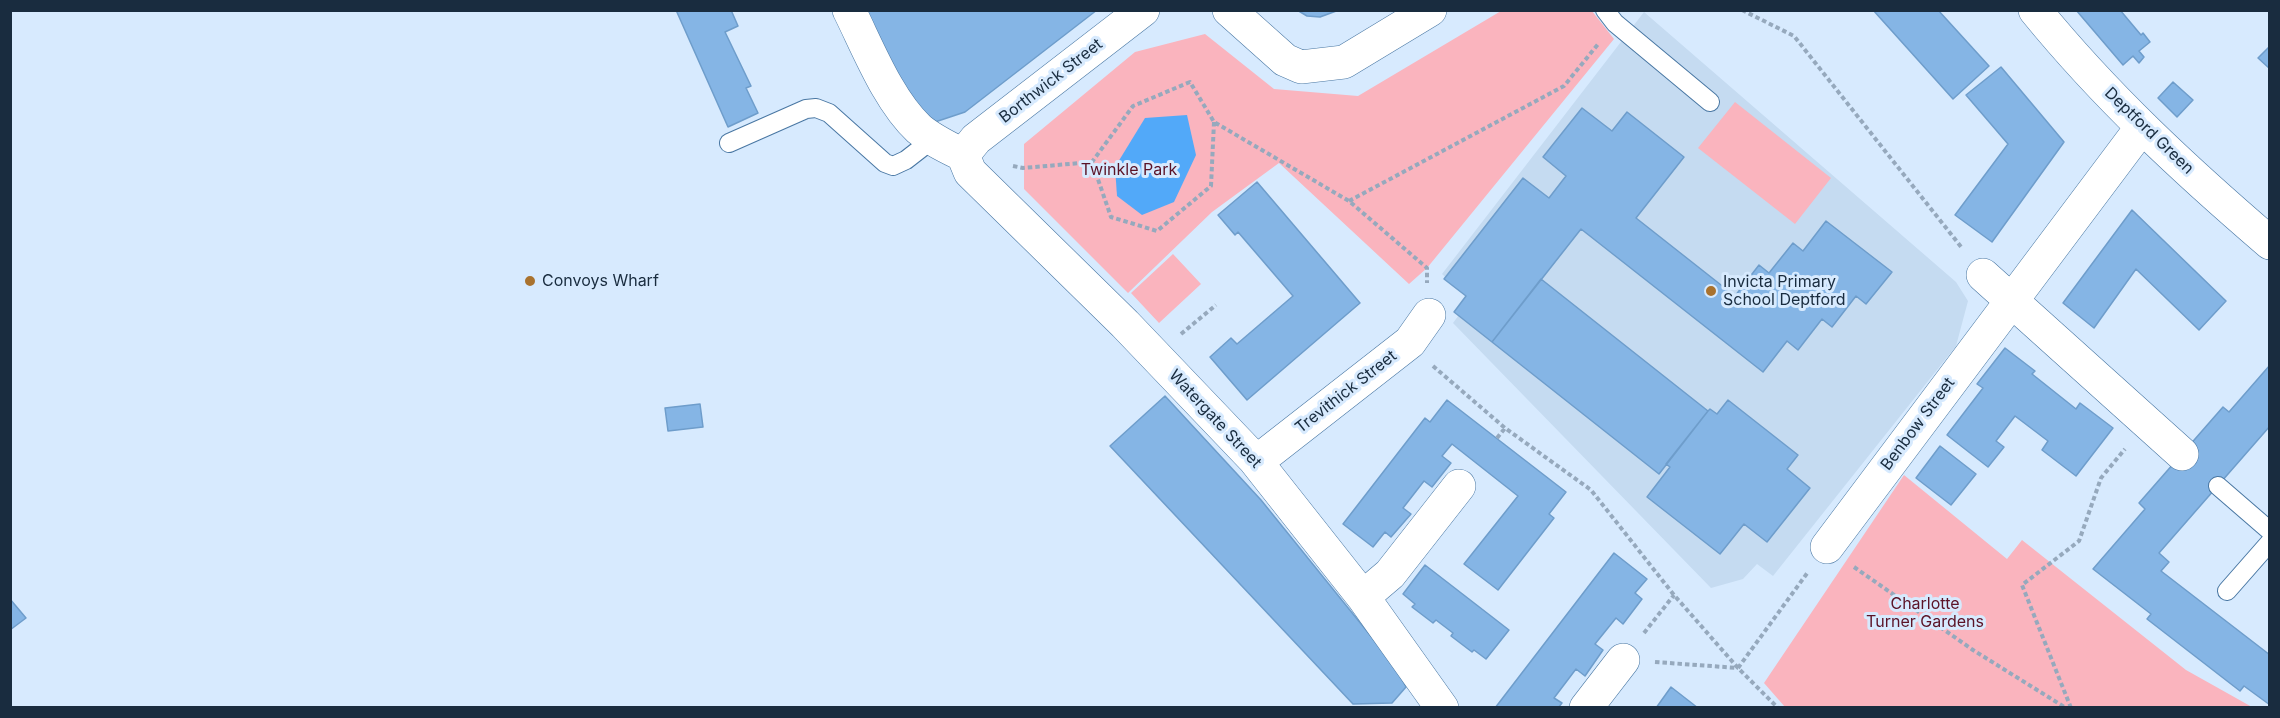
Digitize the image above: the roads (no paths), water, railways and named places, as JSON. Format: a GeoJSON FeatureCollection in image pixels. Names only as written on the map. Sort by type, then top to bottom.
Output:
{"type":"FeatureCollection","features":[{"type":"Feature","properties":{"kind":"street"},"geometry":{"type":"LineString","coordinates":[[849,10],[893,95],[918,127],[933,140],[963,155]]}},
{"type":"Feature","properties":{"kind":"street","name":"Borthwick Street"},"geometry":{"type":"LineString","coordinates":[[963,155],[976,139],[1143,10]]}},
{"type":"Feature","properties":{"kind":"street"},"geometry":{"type":"LineString","coordinates":[[1228,10],[1286,60],[1302,67],[1344,62],[1430,10]]}},
{"type":"Feature","properties":{"kind":"street","name":"Deptford Green"},"geometry":{"type":"LineString","coordinates":[[2035,10],[2055,35],[2142,128],[2266,234]]}},
{"type":"Feature","properties":{"kind":"street","name":"Benbow Street"},"geometry":{"type":"LineString","coordinates":[[1827,547],[2142,128]]}},
{"type":"Feature","properties":{"kind":"street","name":"Watergate Street"},"geometry":{"type":"LineString","coordinates":[[963,155],[970,172],[1156,356],[1254,459],[1363,597],[1442,708]]}},
{"type":"Feature","properties":{"kind":"street"},"geometry":{"type":"LineString","coordinates":[[1983,275],[2182,454]]}},
{"type":"Feature","properties":{"kind":"street","name":"Trevithick Street"},"geometry":{"type":"LineString","coordinates":[[1254,459],[1264,456],[1410,342],[1429,315]]}},
{"type":"Feature","properties":{"kind":"street"},"geometry":{"type":"LineString","coordinates":[[1363,597],[1390,574],[1459,486]]}},
{"type":"Feature","properties":{"kind":"street"},"geometry":{"type":"LineString","coordinates":[[1586,708],[1623,660]]}},
{"type":"Feature","properties":{"kind":"lane"},"geometry":{"type":"LineString","coordinates":[[1610,17],[1710,102]]}},
{"type":"Feature","properties":{"kind":"lane"},"geometry":{"type":"LineString","coordinates":[[729,143],[806,109],[816,108],[829,113],[885,163],[892,166],[906,160],[933,140]]}},
{"type":"Feature","properties":{"kind":"lane"},"geometry":{"type":"LineString","coordinates":[[2218,486],[2270,531]]}},
{"type":"Feature","properties":{"kind":"lane"},"geometry":{"type":"LineString","coordinates":[[2227,591],[2270,542]]}},
{"type":"Feature","properties":{"kind":"water"},"geometry":{"type":"Polygon","coordinates":[[[1187,115],[1196,155],[1174,202],[1142,215],[1117,196],[1115,167],[1145,118],[1187,115]]]}},
{"type":"Feature","properties":{"kind":"place","name":"Convoys Wharf"},"geometry":{"type":"Point","coordinates":[530,281]}},
{"type":"Feature","properties":{"kind":"place","name":"Invicta Primary School Deptford"},"geometry":{"type":"Point","coordinates":[1711,291]}},
{"type":"Feature","properties":{"kind":"park label","name":"Twinkle Park"},"geometry":{"type":"Point","coordinates":[1129,170]}},
{"type":"Feature","properties":{"kind":"park label","name":"Charlotte Turner Gardens"},"geometry":{"type":"Point","coordinates":[1925,613]}}]}
